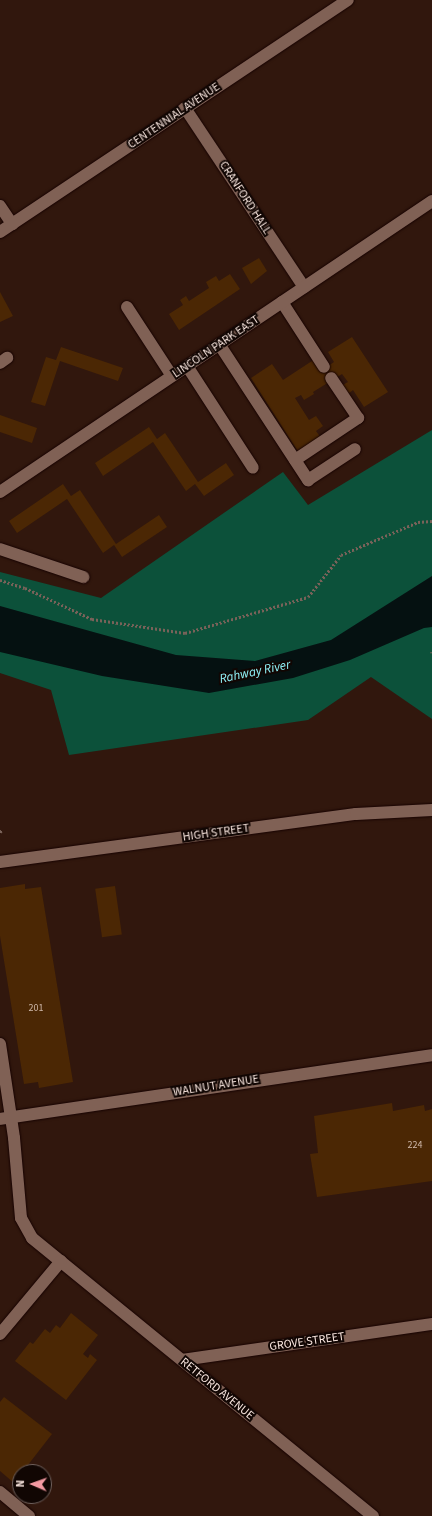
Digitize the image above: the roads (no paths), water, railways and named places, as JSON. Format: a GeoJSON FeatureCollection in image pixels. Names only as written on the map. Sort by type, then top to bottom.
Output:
{"type":"FeatureCollection","features":[{"type":"Feature","properties":{"kind":"street","name":"CENTENNIAL AVENUE"},"geometry":{"type":"LineString","coordinates":[[0,232],[348,0]]}},
{"type":"Feature","properties":{"kind":"street","name":"CRANFORD HALL"},"geometry":{"type":"LineString","coordinates":[[186,108],[304,287]]}},
{"type":"Feature","properties":{"kind":"street","name":"LINCOLN PARK EAST"},"geometry":{"type":"LineString","coordinates":[[0,492],[432,201]]}},
{"type":"Feature","properties":{"kind":"street"},"geometry":{"type":"LineString","coordinates":[[0,206],[12,224]]}},
{"type":"Feature","properties":{"kind":"street"},"geometry":{"type":"LineString","coordinates":[[282,302],[324,367]]}},
{"type":"Feature","properties":{"kind":"street"},"geometry":{"type":"LineString","coordinates":[[127,307],[172,376]]}},
{"type":"Feature","properties":{"kind":"street"},"geometry":{"type":"LineString","coordinates":[[219,344],[308,480],[355,449]]}},
{"type":"Feature","properties":{"kind":"street"},"geometry":{"type":"LineString","coordinates":[[187,366],[253,468]]}},
{"type":"Feature","properties":{"kind":"street"},"geometry":{"type":"LineString","coordinates":[[295,460],[358,418],[331,378]]}},
{"type":"Feature","properties":{"kind":"street"},"geometry":{"type":"LineString","coordinates":[[0,549],[83,576]]}},
{"type":"Feature","properties":{"kind":"street","name":"HIGH STREET"},"geometry":{"type":"LineString","coordinates":[[0,862],[356,814],[432,810]]}},
{"type":"Feature","properties":{"kind":"street","name":"RETFORD AVENUE"},"geometry":{"type":"LineString","coordinates":[[0,1044],[5,1118],[21,1218],[32,1238],[373,1516]]}},
{"type":"Feature","properties":{"kind":"street","name":"WALNUT AVENUE"},"geometry":{"type":"LineString","coordinates":[[5,1118],[432,1055]]}},
{"type":"Feature","properties":{"kind":"street"},"geometry":{"type":"LineString","coordinates":[[0,1334],[61,1261]]}},
{"type":"Feature","properties":{"kind":"street","name":"GROVE STREET"},"geometry":{"type":"LineString","coordinates":[[182,1360],[432,1324]]}},
{"type":"Feature","properties":{"kind":"street"},"geometry":{"type":"LineString","coordinates":[[0,1492],[29,1516]]}},
{"type":"Feature","properties":{"kind":"water","name":"Rahway River"},"geometry":{"type":"Polygon","coordinates":[[[432,576],[432,627],[424,628],[350,660],[293,678],[209,693],[102,676],[0,652],[0,606],[176,655],[255,661],[331,640],[432,576]]]}}]}
